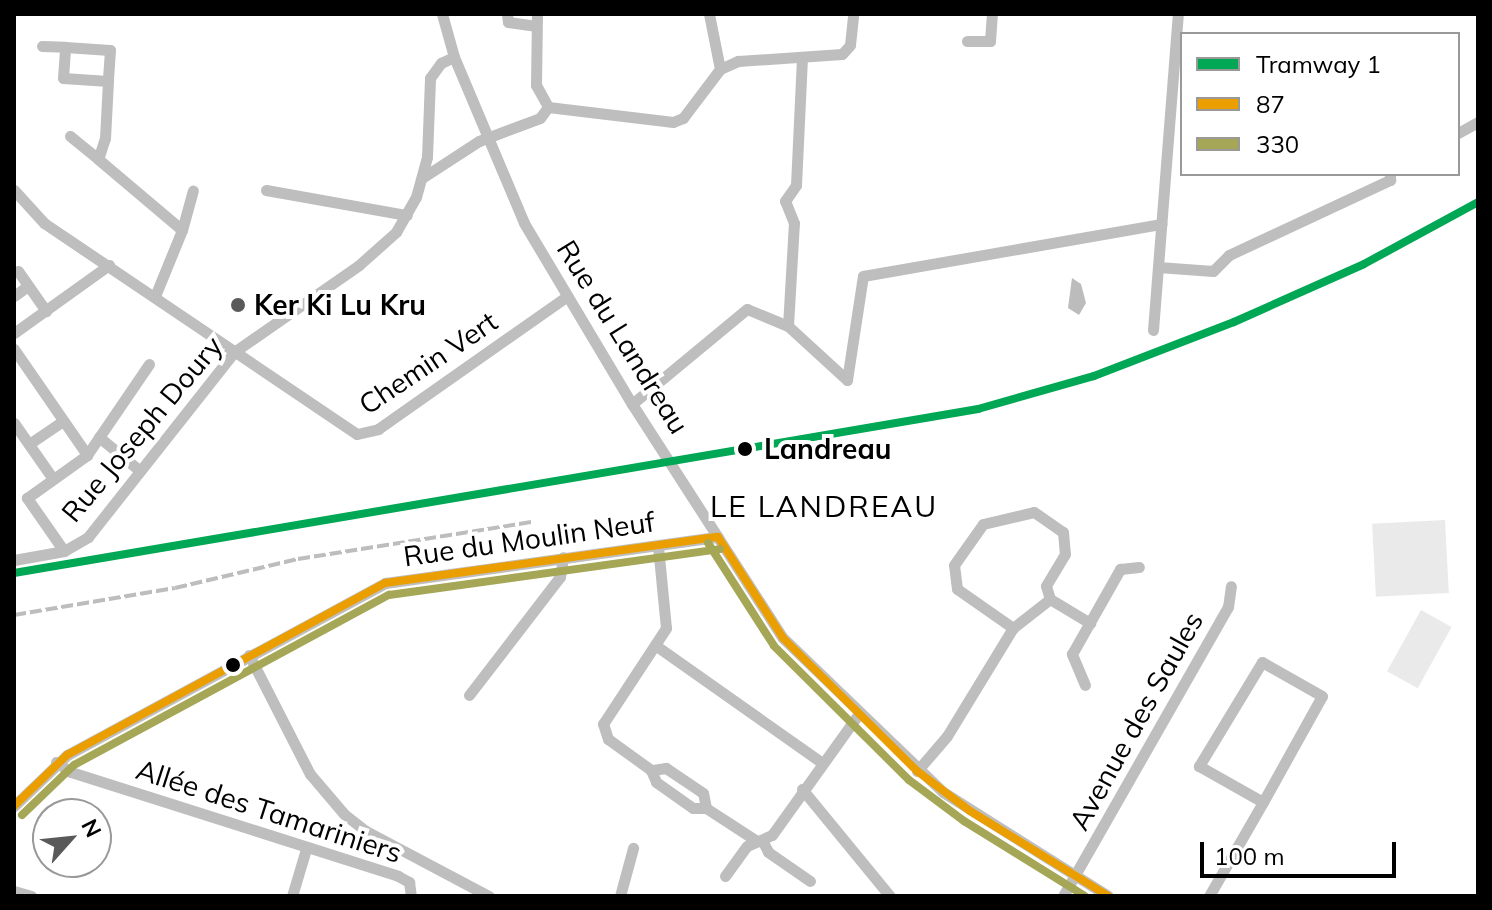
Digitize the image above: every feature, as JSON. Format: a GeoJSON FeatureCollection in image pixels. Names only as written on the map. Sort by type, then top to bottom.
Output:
{"type":"FeatureCollection","features":[{"type":"Feature","properties":{"kind":"street","name":"Rue du Landreau"},"geometry":{"type":"LineString","coordinates":[[442,14],[454,57],[524,223],[632,404],[783,638],[917,771],[1074,878],[1108,896]]}},
{"type":"Feature","properties":{"kind":"street"},"geometry":{"type":"LineString","coordinates":[[507,14],[508,22],[536,20],[536,85],[548,107]]}},
{"type":"Feature","properties":{"kind":"street"},"geometry":{"type":"LineString","coordinates":[[709,14],[720,69]]}},
{"type":"Feature","properties":{"kind":"street"},"geometry":{"type":"LineString","coordinates":[[548,107],[673,122],[683,118],[720,69],[738,61],[831,58],[846,51],[853,14]]}},
{"type":"Feature","properties":{"kind":"street"},"geometry":{"type":"LineString","coordinates":[[967,41],[990,41],[992,14]]}},
{"type":"Feature","properties":{"kind":"street"},"geometry":{"type":"LineString","coordinates":[[1153,330],[1161,224],[1176,108],[1178,14]]}},
{"type":"Feature","properties":{"kind":"street"},"geometry":{"type":"LineString","coordinates":[[42,46],[110,50],[98,159]]}},
{"type":"Feature","properties":{"kind":"street"},"geometry":{"type":"LineString","coordinates":[[65,47],[63,78],[108,81]]}},
{"type":"Feature","properties":{"kind":"street","name":"Rue Joseph Doury"},"geometry":{"type":"LineString","coordinates":[[14,560],[64,551],[95,530],[234,352],[359,265],[407,215],[422,178],[430,136],[430,78],[441,63],[454,57]]}},
{"type":"Feature","properties":{"kind":"street"},"geometry":{"type":"LineString","coordinates":[[788,326],[794,223],[785,201],[796,185],[802,59]]}},
{"type":"Feature","properties":{"kind":"street"},"geometry":{"type":"LineString","coordinates":[[422,178],[488,138],[540,118],[548,107]]}},
{"type":"Feature","properties":{"kind":"street"},"geometry":{"type":"LineString","coordinates":[[1460,132],[1478,122]]}},
{"type":"Feature","properties":{"kind":"street"},"geometry":{"type":"LineString","coordinates":[[70,136],[182,230]]}},
{"type":"Feature","properties":{"kind":"street"},"geometry":{"type":"LineString","coordinates":[[1158,267],[1213,271],[1229,255],[1390,180],[1390,176]]}},
{"type":"Feature","properties":{"kind":"street"},"geometry":{"type":"LineString","coordinates":[[14,190],[34,217],[234,352]]}},
{"type":"Feature","properties":{"kind":"street"},"geometry":{"type":"LineString","coordinates":[[155,296],[182,230],[193,190]]}},
{"type":"Feature","properties":{"kind":"street"},"geometry":{"type":"LineString","coordinates":[[266,190],[407,215]]}},
{"type":"Feature","properties":{"kind":"street"},"geometry":{"type":"LineString","coordinates":[[632,404],[736,314],[747,309],[788,326],[847,380],[863,276],[1161,224]]}},
{"type":"Feature","properties":{"kind":"street"},"geometry":{"type":"LineString","coordinates":[[14,333],[109,265]]}},
{"type":"Feature","properties":{"kind":"street"},"geometry":{"type":"LineString","coordinates":[[18,271],[46,311]]}},
{"type":"Feature","properties":{"kind":"street"},"geometry":{"type":"LineString","coordinates":[[14,296],[28,286]]}},
{"type":"Feature","properties":{"kind":"street","name":"Chemin Vert"},"geometry":{"type":"LineString","coordinates":[[234,352],[350,433],[364,435],[567,296]]}},
{"type":"Feature","properties":{"kind":"street"},"geometry":{"type":"LineString","coordinates":[[14,349],[87,455]]}},
{"type":"Feature","properties":{"kind":"street"},"geometry":{"type":"LineString","coordinates":[[64,551],[27,498],[87,455],[149,364]]}},
{"type":"Feature","properties":{"kind":"street"},"geometry":{"type":"LineString","coordinates":[[29,444],[63,421]]}},
{"type":"Feature","properties":{"kind":"street"},"geometry":{"type":"LineString","coordinates":[[14,423],[53,479]]}},
{"type":"Feature","properties":{"kind":"street"},"geometry":{"type":"LineString","coordinates":[[99,437],[140,471]]}},
{"type":"Feature","properties":{"kind":"street"},"geometry":{"type":"LineString","coordinates":[[1013,628],[957,589],[954,565],[983,524],[1034,512],[1063,532],[1065,554],[1046,586],[1050,599],[1090,623]]}},
{"type":"Feature","properties":{"kind":"street","name":"Rue du Moulin Neuf"},"geometry":{"type":"LineString","coordinates":[[14,806],[56,762],[385,583],[718,537]]}},
{"type":"Feature","properties":{"kind":"street"},"geometry":{"type":"LineString","coordinates":[[658,546],[667,621],[655,645],[607,714],[603,729],[612,742],[651,770],[656,782],[693,808],[706,808],[758,840],[768,852],[810,881]]}},
{"type":"Feature","properties":{"kind":"street"},"geometry":{"type":"LineString","coordinates":[[469,695],[560,577],[563,557]]}},
{"type":"Feature","properties":{"kind":"street"},"geometry":{"type":"LineString","coordinates":[[1085,685],[1072,654],[1120,569],[1139,567]]}},
{"type":"Feature","properties":{"kind":"street","name":"Avenue des Saules"},"geometry":{"type":"LineString","coordinates":[[1063,896],[1228,607],[1231,586]]}},
{"type":"Feature","properties":{"kind":"street"},"geometry":{"type":"LineString","coordinates":[[917,771],[947,736],[1013,628],[1050,599]]}},
{"type":"Feature","properties":{"kind":"street"},"geometry":{"type":"LineString","coordinates":[[655,645],[821,762]]}},
{"type":"Feature","properties":{"kind":"street"},"geometry":{"type":"LineString","coordinates":[[249,655],[310,774],[344,814],[366,831],[489,896]]}},
{"type":"Feature","properties":{"kind":"street"},"geometry":{"type":"LineString","coordinates":[[1209,896],[1263,802],[1322,696],[1262,662],[1199,766],[1263,802]]}},
{"type":"Feature","properties":{"kind":"street"},"geometry":{"type":"LineString","coordinates":[[725,876],[758,840],[772,835],[821,762],[858,715]]}},
{"type":"Feature","properties":{"kind":"street","name":"Allée des Tamariniers"},"geometry":{"type":"LineString","coordinates":[[56,762],[71,772],[398,876],[409,882],[411,896]]}},
{"type":"Feature","properties":{"kind":"street"},"geometry":{"type":"LineString","coordinates":[[651,770],[666,768],[703,793],[706,808]]}},
{"type":"Feature","properties":{"kind":"street"},"geometry":{"type":"LineString","coordinates":[[802,789],[890,896]]}},
{"type":"Feature","properties":{"kind":"street"},"geometry":{"type":"LineString","coordinates":[[620,896],[633,848]]}},
{"type":"Feature","properties":{"kind":"street"},"geometry":{"type":"LineString","coordinates":[[292,896],[306,849]]}},
{"type":"Feature","properties":{"kind":"street"},"geometry":{"type":"LineString","coordinates":[[14,891],[31,896]]}},
{"type":"Feature","properties":{"kind":"shaded area"},"geometry":{"type":"Polygon","coordinates":[[[1072,278],[1081,284],[1086,303],[1079,315],[1068,308],[1072,278]]]}},
{"type":"Feature","properties":{"kind":"shaded area"},"geometry":{"type":"Polygon","coordinates":[[[1445,520],[1449,593],[1376,597],[1372,524],[1445,520]]]}},
{"type":"Feature","properties":{"kind":"shaded area"},"geometry":{"type":"Polygon","coordinates":[[[1421,610],[1452,627],[1418,688],[1387,671],[1421,610]]]}},
{"type":"Feature","properties":{"kind":"railway"},"geometry":{"type":"LineString","coordinates":[[14,615],[175,588],[298,559],[531,522]]}},
{"type":"Feature","properties":{"kind":"tram line","name":"1"},"geometry":{"type":"LineString","coordinates":[[14,573],[978,409],[1094,376],[1234,322],[1364,264],[1478,202]]}},
{"type":"Feature","properties":{"kind":"transit line","name":"87"},"geometry":{"type":"LineString","coordinates":[[718,537],[783,638],[917,771],[970,811],[1108,896]]}},
{"type":"Feature","properties":{"kind":"transit line","name":"87"},"geometry":{"type":"LineString","coordinates":[[14,806],[67,755],[385,583],[718,537]]}},
{"type":"Feature","properties":{"kind":"transit line","name":"330"},"geometry":{"type":"LineString","coordinates":[[708,543],[774,646],[909,780],[964,821],[1085,896]]}},
{"type":"Feature","properties":{"kind":"transit line","name":"330"},"geometry":{"type":"LineString","coordinates":[[22,815],[74,765],[389,595],[720,549]]}},
{"type":"Feature","properties":{"kind":"place","name":"Ker Ki Lu Kru"},"geometry":{"type":"Point","coordinates":[238,305]}},
{"type":"Feature","properties":{"kind":"place","name":"Landreau"},"geometry":{"type":"Point","coordinates":[745,449]}},
{"type":"Feature","properties":{"kind":"district","name":"LE LANDREAU"},"geometry":{"type":"Point","coordinates":[824,506]}}]}
